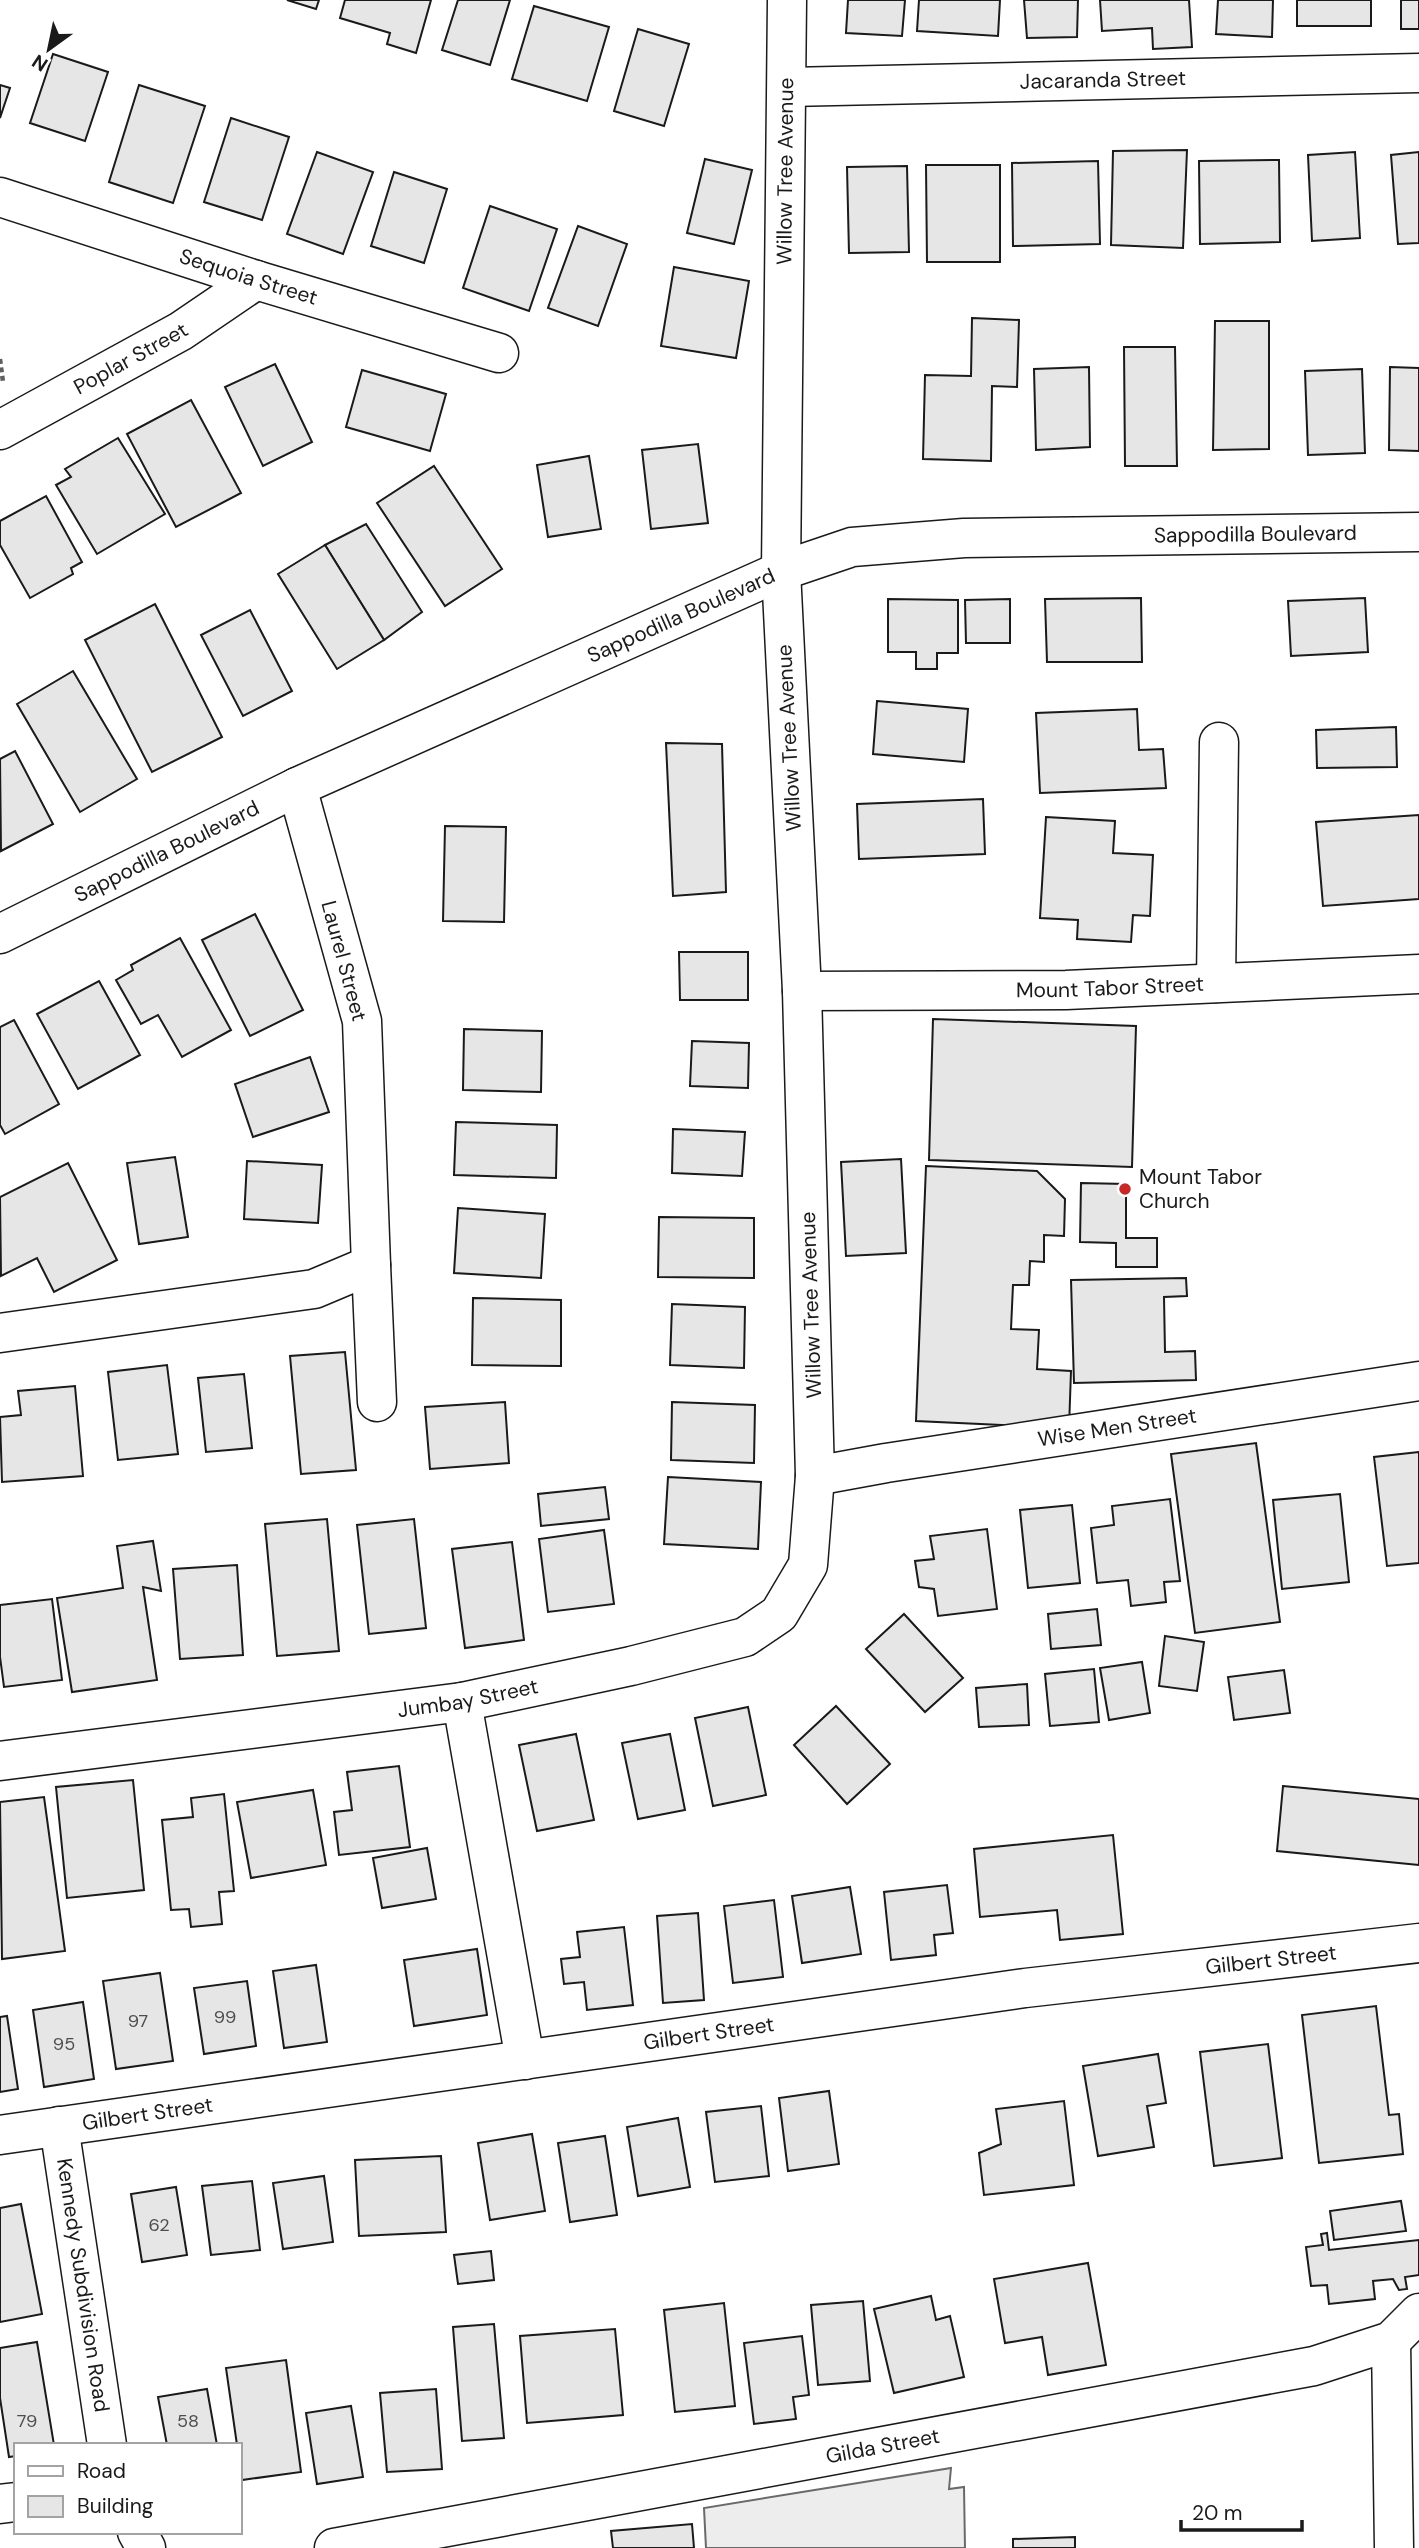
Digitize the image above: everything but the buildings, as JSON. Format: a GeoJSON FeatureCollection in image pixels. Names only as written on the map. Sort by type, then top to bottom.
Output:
{"type":"FeatureCollection","features":[{"type":"Feature","properties":{"kind":"street","name":"Willow Tree Avenue"},"geometry":{"type":"LineString","coordinates":[[787,0],[781,571],[802,991],[815,1476]]}},
{"type":"Feature","properties":{"kind":"street","name":"Jacaranda Street"},"geometry":{"type":"LineString","coordinates":[[788,87],[1419,73]]}},
{"type":"Feature","properties":{"kind":"street","name":"Sequoia Street"},"geometry":{"type":"LineString","coordinates":[[0,197],[256,281],[499,353]]}},
{"type":"Feature","properties":{"kind":"street","name":"Poplar Street"},"geometry":{"type":"LineString","coordinates":[[0,430],[181,331],[256,281]]}},
{"type":"Feature","properties":{"kind":"street","name":"Sappodilla Boulevard"},"geometry":{"type":"LineString","coordinates":[[0,934],[297,787],[781,571],[852,547],[964,538],[1419,532]]}},
{"type":"Feature","properties":{"kind":"street"},"geometry":{"type":"LineString","coordinates":[[1216,984],[1219,742]]}},
{"type":"Feature","properties":{"kind":"street","name":"Laurel Street"},"geometry":{"type":"LineString","coordinates":[[297,787],[362,1021],[377,1402]]}},
{"type":"Feature","properties":{"kind":"street","name":"Mount Tabor Street"},"geometry":{"type":"LineString","coordinates":[[802,991],[1066,990],[1419,975]]}},
{"type":"Feature","properties":{"kind":"street"},"geometry":{"type":"LineString","coordinates":[[0,1333],[314,1289],[371,1265]]}},
{"type":"Feature","properties":{"kind":"street","name":"Wise Men Street"},"geometry":{"type":"LineString","coordinates":[[815,1476],[1419,1381]]}},
{"type":"Feature","properties":{"kind":"street","name":"Jumbay Street"},"geometry":{"type":"LineString","coordinates":[[0,1761],[462,1702],[631,1666],[745,1637],[779,1614],[808,1565],[815,1476]]}},
{"type":"Feature","properties":{"kind":"street"},"geometry":{"type":"LineString","coordinates":[[462,1702],[525,2060]]}},
{"type":"Feature","properties":{"kind":"street","name":"Gilbert Street"},"geometry":{"type":"LineString","coordinates":[[0,2135],[1025,1988],[1419,1943]]}},
{"type":"Feature","properties":{"kind":"street","name":"Kennedy Subdivision Road"},"geometry":{"type":"LineString","coordinates":[[59,2126],[107,2443]]}},
{"type":"Feature","properties":{"kind":"street","name":"Gilda Street"},"geometry":{"type":"LineString","coordinates":[[334,2548],[1314,2366],[1391,2341],[1419,2313]]}},
{"type":"Feature","properties":{"kind":"street"},"geometry":{"type":"LineString","coordinates":[[1391,2341],[1394,2548]]}},
{"type":"Feature","properties":{"kind":"shaded area"},"geometry":{"type":"Polygon","coordinates":[[[951,2468],[949,2489],[964,2487],[965,2548],[706,2548],[704,2508],[951,2468]]]}},
{"type":"Feature","properties":{"kind":"place","name":"Mount Tabor Church"},"geometry":{"type":"Point","coordinates":[1125,1189]}}]}
